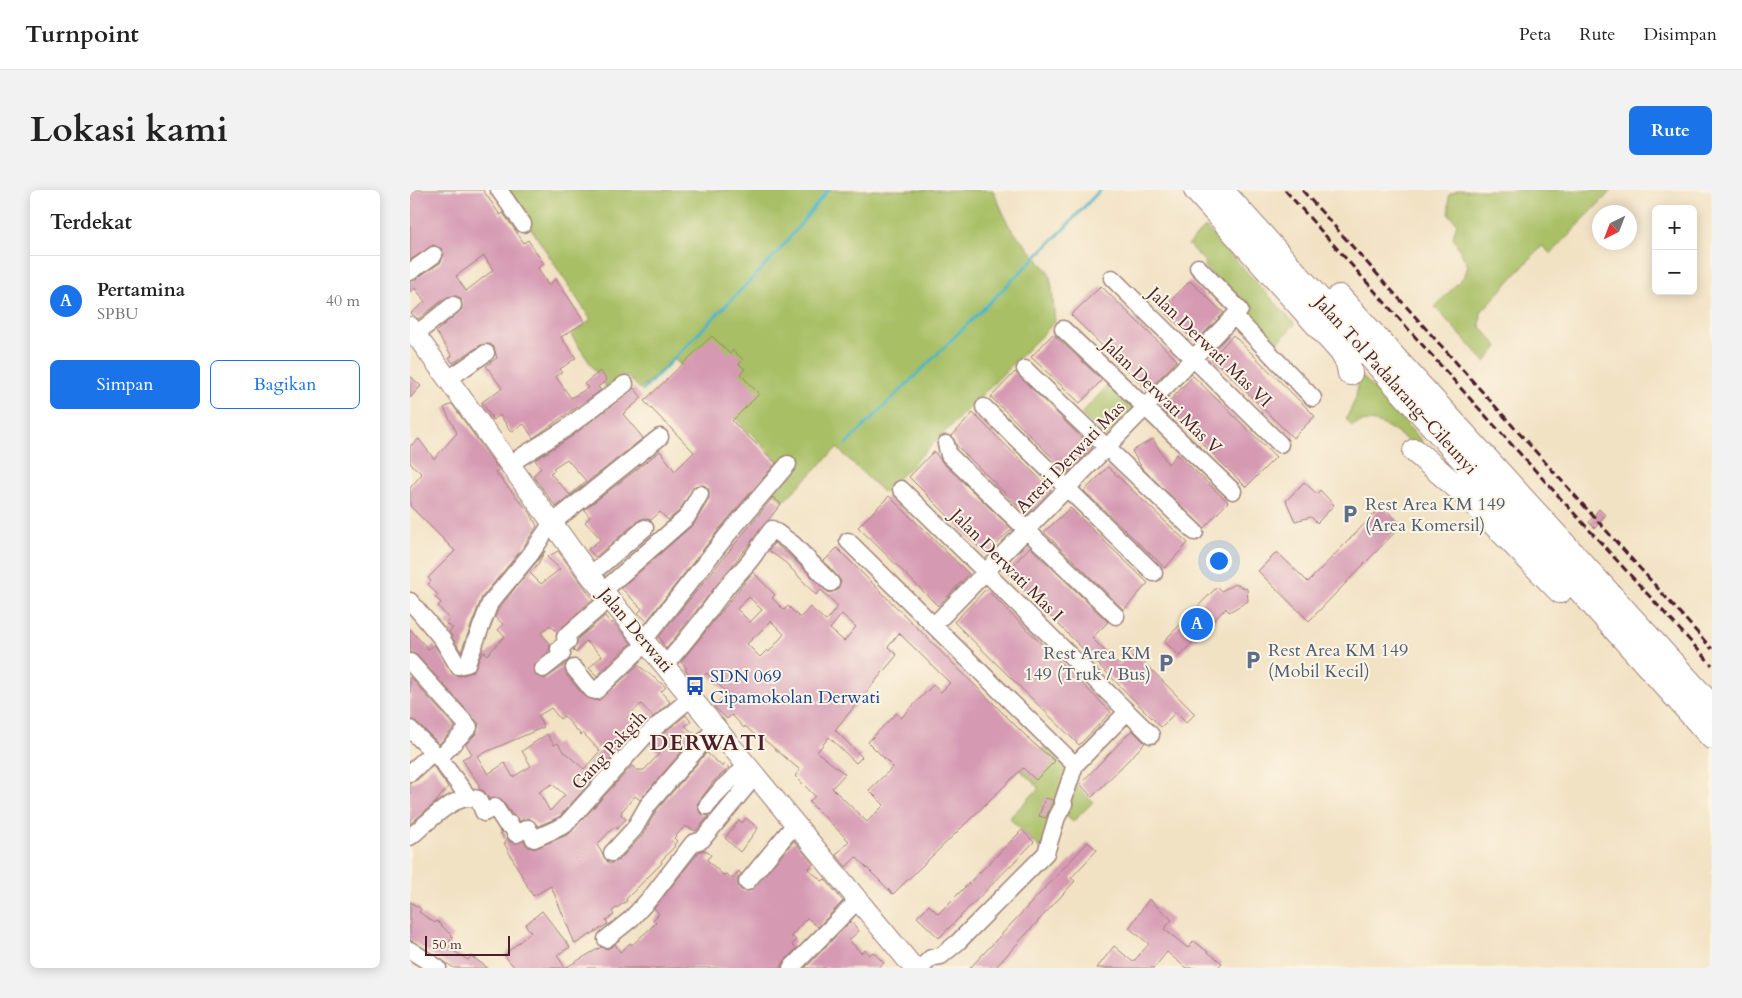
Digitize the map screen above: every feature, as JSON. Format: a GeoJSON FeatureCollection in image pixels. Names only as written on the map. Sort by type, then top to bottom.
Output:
{"type":"FeatureCollection","features":[{"type":"Feature","properties":{"kind":"highway"},"geometry":{"type":"LineString","coordinates":[[1196,190],[1341,351],[1348,363],[1350,373]]}},
{"type":"Feature","properties":{"kind":"highway","name":"Jalan Tol Padalarang–Cileunyi"},"geometry":{"type":"LineString","coordinates":[[1221,190],[1703,712]]}},
{"type":"Feature","properties":{"kind":"highway","name":"Jalan Tol Padalarang–Cileunyi"},"geometry":{"type":"LineString","coordinates":[[1242,190],[1703,712],[1712,737]]}},
{"type":"Feature","properties":{"kind":"highway"},"geometry":{"type":"LineString","coordinates":[[1414,451],[1471,500],[1605,638],[1703,712]]}},
{"type":"Feature","properties":{"kind":"main road","name":"Jalan Derwati"},"geometry":{"type":"LineString","coordinates":[[413,330],[508,465],[590,575],[914,968]]}},
{"type":"Feature","properties":{"kind":"street"},"geometry":{"type":"LineString","coordinates":[[499,190],[523,224]]}},
{"type":"Feature","properties":{"kind":"street"},"geometry":{"type":"LineString","coordinates":[[410,272],[434,255]]}},
{"type":"Feature","properties":{"kind":"street"},"geometry":{"type":"LineString","coordinates":[[1198,267],[1240,310],[1235,316],[1313,398]]}},
{"type":"Feature","properties":{"kind":"street","name":"Jalan Derwati Mas VI"},"geometry":{"type":"LineString","coordinates":[[1112,278],[1280,444]]}},
{"type":"Feature","properties":{"kind":"street"},"geometry":{"type":"LineString","coordinates":[[413,330],[454,305]]}},
{"type":"Feature","properties":{"kind":"street","name":"Arteri Derwati Mas"},"geometry":{"type":"LineString","coordinates":[[934,625],[1235,316]]}},
{"type":"Feature","properties":{"kind":"street","name":"Jalan Derwati Mas V"},"geometry":{"type":"LineString","coordinates":[[1063,329],[1233,491]]}},
{"type":"Feature","properties":{"kind":"street"},"geometry":{"type":"LineString","coordinates":[[447,380],[486,353]]}},
{"type":"Feature","properties":{"kind":"street"},"geometry":{"type":"LineString","coordinates":[[1025,370],[1108,447],[1195,532]]}},
{"type":"Feature","properties":{"kind":"street"},"geometry":{"type":"LineString","coordinates":[[508,465],[565,429],[625,384]]}},
{"type":"Feature","properties":{"kind":"street"},"geometry":{"type":"LineString","coordinates":[[984,407],[1154,573]]}},
{"type":"Feature","properties":{"kind":"street"},"geometry":{"type":"LineString","coordinates":[[410,600],[442,639],[458,666],[467,664],[490,602],[530,555],[551,524],[660,437]]}},
{"type":"Feature","properties":{"kind":"street"},"geometry":{"type":"LineString","coordinates":[[946,444],[949,455],[1116,616]]}},
{"type":"Feature","properties":{"kind":"street"},"geometry":{"type":"LineString","coordinates":[[574,668],[592,690],[596,691],[645,642],[728,534],[788,464]]}},
{"type":"Feature","properties":{"kind":"street","name":"Jalan Derwati Mas I"},"geometry":{"type":"LineString","coordinates":[[901,489],[1151,735]]}},
{"type":"Feature","properties":{"kind":"street"},"geometry":{"type":"LineString","coordinates":[[543,669],[562,654],[559,649],[568,641],[565,638],[606,595],[687,517],[700,494]]}},
{"type":"Feature","properties":{"kind":"street"},"geometry":{"type":"LineString","coordinates":[[590,575],[645,528]]}},
{"type":"Feature","properties":{"kind":"street"},"geometry":{"type":"LineString","coordinates":[[665,665],[694,632],[699,621],[712,609],[722,592],[753,556],[772,529],[793,544],[831,583]]}},
{"type":"Feature","properties":{"kind":"street"},"geometry":{"type":"LineString","coordinates":[[848,541],[1075,765]]}},
{"type":"Feature","properties":{"kind":"street"},"geometry":{"type":"LineString","coordinates":[[410,662],[469,727],[436,756],[410,773]]}},
{"type":"Feature","properties":{"kind":"street","name":"Gang Pakgih"},"geometry":{"type":"LineString","coordinates":[[469,798],[478,799],[484,813],[495,806],[506,824],[510,824],[516,834],[528,828],[534,839],[556,830],[576,815],[645,736],[692,697]]}},
{"type":"Feature","properties":{"kind":"street"},"geometry":{"type":"LineString","coordinates":[[921,968],[931,958],[941,956],[958,942],[1046,853],[1075,765],[1128,712]]}},
{"type":"Feature","properties":{"kind":"street"},"geometry":{"type":"LineString","coordinates":[[612,853],[634,829],[648,805],[716,726]]}},
{"type":"Feature","properties":{"kind":"street"},"geometry":{"type":"LineString","coordinates":[[410,729],[436,756],[469,798],[454,802],[410,837]]}},
{"type":"Feature","properties":{"kind":"street"},"geometry":{"type":"LineString","coordinates":[[707,806],[722,788],[752,770]]}},
{"type":"Feature","properties":{"kind":"street"},"geometry":{"type":"LineString","coordinates":[[606,939],[631,919],[652,896],[668,872],[693,843],[702,840],[710,832],[752,770]]}},
{"type":"Feature","properties":{"kind":"street"},"geometry":{"type":"LineString","coordinates":[[748,882],[795,824]]}},
{"type":"Feature","properties":{"kind":"street"},"geometry":{"type":"LineString","coordinates":[[791,968],[859,899]]}},
{"type":"Feature","properties":{"kind":"street"},"geometry":{"type":"LineString","coordinates":[[944,968],[945,960],[958,942]]}},
{"type":"Feature","properties":{"kind":"street"},"geometry":{"type":"LineString","coordinates":[[410,950],[438,968]]}},
{"type":"Feature","properties":{"kind":"green space"},"geometry":{"type":"Polygon","coordinates":[[[506,190],[993,190],[1009,226],[1050,275],[1055,322],[884,493],[837,448],[783,502],[771,490],[789,471],[674,359],[640,389],[626,375],[608,390],[571,335],[591,320],[506,190]]]}},
{"type":"Feature","properties":{"kind":"green space"},"geometry":{"type":"Polygon","coordinates":[[[1459,190],[1612,190],[1598,205],[1592,205],[1592,211],[1551,254],[1542,246],[1481,312],[1480,326],[1498,347],[1485,362],[1435,307],[1465,275],[1468,266],[1453,237],[1457,223],[1449,214],[1449,195],[1459,190]]]}},
{"type":"Feature","properties":{"kind":"green space"},"geometry":{"type":"Polygon","coordinates":[[[1205,227],[1295,324],[1275,345],[1249,319],[1250,313],[1205,268],[1204,261],[1188,245],[1205,227]]]}},
{"type":"Feature","properties":{"kind":"green space"},"geometry":{"type":"Polygon","coordinates":[[[1358,376],[1363,377],[1422,441],[1418,448],[1395,431],[1378,423],[1370,421],[1361,422],[1352,426],[1346,419],[1356,398],[1358,376]]]}},
{"type":"Feature","properties":{"kind":"green space"},"geometry":{"type":"Polygon","coordinates":[[[1111,382],[1138,407],[1107,439],[1081,414],[1111,382]]]}},
{"type":"Feature","properties":{"kind":"green space"},"geometry":{"type":"Polygon","coordinates":[[[1048,743],[1070,765],[1067,777],[1093,802],[1073,822],[1065,815],[1040,848],[1009,818],[1039,788],[1021,771],[1048,743]]]}},
{"type":"Feature","properties":{"kind":"building"},"geometry":{"type":"Polygon","coordinates":[[[410,190],[483,190],[500,215],[503,213],[524,243],[528,240],[544,264],[538,268],[548,285],[556,279],[585,322],[561,337],[576,358],[560,369],[562,372],[556,377],[571,398],[588,388],[584,384],[600,371],[607,380],[598,387],[601,390],[533,438],[524,424],[511,432],[500,415],[493,420],[482,402],[502,388],[486,366],[497,358],[494,347],[490,344],[481,345],[453,363],[449,358],[452,356],[436,332],[462,309],[461,298],[456,296],[447,297],[418,319],[411,313],[425,302],[415,288],[410,292],[410,282],[440,263],[444,255],[442,249],[433,245],[410,260],[410,190]],[[484,256],[456,276],[466,291],[493,270],[484,256]]]}},
{"type":"Feature","properties":{"kind":"building"},"geometry":{"type":"Polygon","coordinates":[[[1190,281],[1224,313],[1195,342],[1162,309],[1190,281]]]}},
{"type":"Feature","properties":{"kind":"building"},"geometry":{"type":"Polygon","coordinates":[[[1101,286],[1177,360],[1148,391],[1071,315],[1101,286]]]}},
{"type":"Feature","properties":{"kind":"building"},"geometry":{"type":"Polygon","coordinates":[[[1053,334],[1102,380],[1080,403],[1031,357],[1053,334]]]}},
{"type":"Feature","properties":{"kind":"building"},"geometry":{"type":"Polygon","coordinates":[[[1233,335],[1315,416],[1293,438],[1212,358],[1233,335]]]}},
{"type":"Feature","properties":{"kind":"building"},"geometry":{"type":"Polygon","coordinates":[[[712,336],[730,354],[733,350],[743,360],[739,364],[745,369],[740,374],[759,394],[732,421],[776,463],[720,528],[647,621],[638,613],[642,609],[621,588],[694,524],[709,499],[709,489],[704,485],[695,486],[679,511],[668,520],[660,512],[651,520],[644,518],[639,520],[595,557],[588,549],[601,539],[585,522],[590,517],[584,510],[660,451],[675,471],[694,452],[644,401],[712,336]]]}},
{"type":"Feature","properties":{"kind":"building"},"geometry":{"type":"Polygon","coordinates":[[[1015,372],[1092,448],[1068,473],[991,397],[1015,372]]]}},
{"type":"Feature","properties":{"kind":"building"},"geometry":{"type":"Polygon","coordinates":[[[410,376],[421,386],[410,398],[410,376]]]}},
{"type":"Feature","properties":{"kind":"building"},"geometry":{"type":"Polygon","coordinates":[[[1193,376],[1276,457],[1246,487],[1165,406],[1193,376]]]}},
{"type":"Feature","properties":{"kind":"building"},"geometry":{"type":"Polygon","coordinates":[[[634,388],[642,398],[623,414],[643,438],[556,507],[533,476],[541,468],[535,460],[571,437],[634,388]],[[567,459],[553,468],[555,470],[550,473],[570,495],[586,481],[567,459]]]}},
{"type":"Feature","properties":{"kind":"building"},"geometry":{"type":"Polygon","coordinates":[[[452,404],[499,470],[495,472],[531,514],[537,526],[522,549],[482,597],[461,652],[449,631],[453,628],[446,624],[449,619],[438,606],[441,603],[435,597],[438,595],[428,584],[431,581],[428,578],[455,551],[410,506],[410,488],[422,474],[410,463],[410,446],[419,439],[434,459],[457,433],[444,408],[452,404]]]}},
{"type":"Feature","properties":{"kind":"building"},"geometry":{"type":"Polygon","coordinates":[[[973,413],[1051,490],[1027,515],[957,446],[952,436],[973,413]]]}},
{"type":"Feature","properties":{"kind":"building"},"geometry":{"type":"Polygon","coordinates":[[[1153,439],[1168,464],[1177,454],[1228,502],[1204,528],[1142,468],[1132,451],[1153,439]]]}},
{"type":"Feature","properties":{"kind":"building"},"geometry":{"type":"Polygon","coordinates":[[[934,451],[942,462],[1012,529],[986,554],[909,477],[934,451]]]}},
{"type":"Feature","properties":{"kind":"building"},"geometry":{"type":"Polygon","coordinates":[[[1108,467],[1188,543],[1165,568],[1084,491],[1108,467]]]}},
{"type":"Feature","properties":{"kind":"building"},"geometry":{"type":"Polygon","coordinates":[[[1304,482],[1317,494],[1320,490],[1334,505],[1317,523],[1311,517],[1295,521],[1286,501],[1304,482]]]}},
{"type":"Feature","properties":{"kind":"building"},"geometry":{"type":"Polygon","coordinates":[[[889,496],[969,574],[938,606],[858,527],[889,496]]]}},
{"type":"Feature","properties":{"kind":"building"},"geometry":{"type":"Polygon","coordinates":[[[773,497],[781,504],[666,649],[659,637],[773,497]]]}},
{"type":"Feature","properties":{"kind":"building"},"geometry":{"type":"Polygon","coordinates":[[[1382,506],[1402,525],[1309,621],[1258,571],[1277,552],[1308,582],[1382,506]]]}},
{"type":"Feature","properties":{"kind":"building"},"geometry":{"type":"Polygon","coordinates":[[[1070,508],[1148,583],[1124,610],[1044,532],[1070,508]]]}},
{"type":"Feature","properties":{"kind":"building"},"geometry":{"type":"Polygon","coordinates":[[[1599,509],[1605,515],[1595,528],[1589,522],[1599,509]]]}},
{"type":"Feature","properties":{"kind":"building"},"geometry":{"type":"Polygon","coordinates":[[[774,543],[829,593],[838,590],[841,581],[824,561],[837,548],[1032,742],[1055,761],[1036,780],[1023,768],[893,894],[856,857],[846,867],[836,855],[849,841],[809,802],[815,796],[795,776],[800,770],[761,737],[759,739],[745,726],[744,728],[732,715],[727,719],[714,707],[727,693],[707,673],[698,682],[685,670],[687,668],[681,662],[753,572],[775,595],[772,598],[784,610],[788,606],[800,618],[810,607],[826,621],[838,606],[821,590],[816,595],[786,563],[769,551],[774,543]],[[749,597],[737,609],[750,622],[762,610],[749,597]],[[842,614],[830,629],[844,641],[856,627],[842,614]],[[771,621],[747,644],[760,657],[767,650],[769,652],[784,634],[771,621]],[[899,633],[888,647],[897,655],[835,730],[862,757],[856,763],[829,737],[817,752],[845,774],[832,788],[867,822],[884,805],[869,790],[893,767],[868,742],[896,713],[901,718],[933,685],[941,692],[950,683],[899,633]]]}},
{"type":"Feature","properties":{"kind":"building"},"geometry":{"type":"Polygon","coordinates":[[[1030,547],[1108,622],[1092,638],[1119,665],[1133,651],[1195,714],[1186,723],[1176,712],[1161,727],[1006,572],[1030,547]]]}},
{"type":"Feature","properties":{"kind":"building"},"geometry":{"type":"Polygon","coordinates":[[[545,551],[538,564],[530,573],[541,584],[560,569],[547,557],[558,551],[593,599],[557,632],[550,625],[541,633],[550,644],[549,651],[534,665],[536,676],[545,679],[565,665],[567,676],[584,696],[598,701],[638,665],[666,687],[661,692],[670,702],[653,717],[641,704],[627,717],[633,723],[629,728],[635,733],[559,817],[538,826],[529,818],[520,821],[500,798],[489,799],[484,791],[479,789],[479,785],[462,759],[472,754],[466,744],[476,734],[479,724],[417,655],[410,652],[410,629],[428,649],[434,645],[454,675],[460,676],[473,672],[482,653],[485,652],[487,655],[505,636],[498,630],[503,624],[495,617],[499,608],[545,551]],[[551,708],[538,716],[544,727],[477,756],[488,774],[505,763],[513,777],[531,766],[522,751],[547,734],[554,745],[558,743],[562,750],[584,769],[600,751],[583,733],[581,735],[564,716],[560,719],[551,708]],[[552,784],[539,792],[550,811],[565,795],[552,784]]]}},
{"type":"Feature","properties":{"kind":"building"},"geometry":{"type":"Polygon","coordinates":[[[1235,584],[1247,589],[1248,601],[1229,612],[1226,608],[1179,656],[1164,641],[1217,587],[1221,591],[1235,584]]]}},
{"type":"Feature","properties":{"kind":"building"},"geometry":{"type":"Polygon","coordinates":[[[986,589],[1111,712],[1079,745],[954,622],[986,589]]]}},
{"type":"Feature","properties":{"kind":"building"},"geometry":{"type":"Polygon","coordinates":[[[605,616],[611,624],[613,622],[631,643],[597,676],[589,668],[602,656],[586,641],[576,653],[573,650],[577,645],[578,639],[605,616]]]}},
{"type":"Feature","properties":{"kind":"building"},"geometry":{"type":"Polygon","coordinates":[[[410,677],[455,727],[439,744],[417,722],[410,719],[410,677]]]}},
{"type":"Feature","properties":{"kind":"building"},"geometry":{"type":"Polygon","coordinates":[[[686,715],[691,722],[685,726],[696,735],[640,800],[635,796],[622,811],[621,815],[626,819],[617,829],[616,827],[612,829],[597,845],[609,864],[619,860],[642,836],[656,811],[708,751],[708,754],[723,767],[725,764],[729,768],[714,781],[697,804],[700,813],[709,816],[696,831],[685,826],[674,838],[677,841],[675,846],[661,861],[662,863],[626,899],[627,901],[612,911],[614,915],[606,920],[608,924],[575,944],[551,886],[533,896],[499,831],[511,843],[524,841],[528,847],[534,849],[569,834],[632,766],[637,770],[644,770],[659,754],[651,744],[686,715]]]}},
{"type":"Feature","properties":{"kind":"building"},"geometry":{"type":"Polygon","coordinates":[[[1132,730],[1145,743],[1092,797],[1080,784],[1132,730]]]}},
{"type":"Feature","properties":{"kind":"building"},"geometry":{"type":"Polygon","coordinates":[[[433,766],[448,787],[435,803],[410,824],[410,783],[417,780],[433,766]]]}},
{"type":"Feature","properties":{"kind":"building"},"geometry":{"type":"Polygon","coordinates":[[[1045,798],[1053,800],[1046,818],[1039,816],[1045,798]]]}},
{"type":"Feature","properties":{"kind":"building"},"geometry":{"type":"Polygon","coordinates":[[[746,818],[758,828],[740,852],[725,838],[739,820],[742,823],[746,818]]]}},
{"type":"Feature","properties":{"kind":"building"},"geometry":{"type":"Polygon","coordinates":[[[1022,830],[1034,842],[939,938],[917,917],[929,905],[938,914],[1022,830]]]}},
{"type":"Feature","properties":{"kind":"building"},"geometry":{"type":"Polygon","coordinates":[[[794,841],[813,864],[808,869],[822,881],[825,879],[843,901],[818,927],[807,918],[791,936],[796,940],[792,945],[796,949],[784,961],[781,968],[565,968],[601,947],[608,949],[615,944],[620,952],[630,943],[632,945],[656,923],[653,920],[659,914],[654,908],[699,852],[705,850],[711,855],[707,860],[723,875],[727,874],[732,879],[739,871],[741,874],[737,880],[738,886],[741,890],[750,891],[794,841]]]}},
{"type":"Feature","properties":{"kind":"building"},"geometry":{"type":"Polygon","coordinates":[[[1088,842],[1097,850],[1071,878],[1075,881],[995,968],[970,968],[1088,842]]]}},
{"type":"Feature","properties":{"kind":"building"},"geometry":{"type":"Polygon","coordinates":[[[1149,899],[1172,920],[1164,929],[1188,948],[1194,941],[1222,963],[1217,968],[1186,968],[1167,952],[1154,968],[1097,968],[1114,946],[1133,962],[1149,944],[1129,928],[1149,899]]]}},
{"type":"Feature","properties":{"kind":"building"},"geometry":{"type":"Polygon","coordinates":[[[410,902],[421,909],[419,912],[435,923],[437,921],[453,937],[448,943],[451,945],[449,948],[468,960],[471,956],[488,968],[454,968],[410,940],[410,902]]]}},
{"type":"Feature","properties":{"kind":"building"},"geometry":{"type":"Polygon","coordinates":[[[542,911],[570,947],[557,955],[565,968],[515,968],[504,955],[531,932],[525,925],[542,911]]]}},
{"type":"Feature","properties":{"kind":"building"},"geometry":{"type":"Polygon","coordinates":[[[851,921],[859,931],[849,940],[861,953],[865,950],[869,955],[873,952],[884,963],[878,968],[805,968],[851,921]]]}},
{"type":"Feature","properties":{"kind":"waterway"},"geometry":{"type":"LineString","coordinates":[[643,390],[779,251],[828,190]]}},
{"type":"Feature","properties":{"kind":"waterway"},"geometry":{"type":"LineString","coordinates":[[846,444],[1060,233],[1100,190]]}},
{"type":"Feature","properties":{"kind":"railway"},"geometry":{"type":"LineString","coordinates":[[1285,190],[1473,402],[1712,665]]}},
{"type":"Feature","properties":{"kind":"railway"},"geometry":{"type":"LineString","coordinates":[[1302,190],[1712,649]]}},
{"type":"Feature","properties":{"kind":"place","name":"Rest Area KM 149 (Area Komersil)"},"geometry":{"type":"Point","coordinates":[1350,514]}},
{"type":"Feature","properties":{"kind":"place","name":"Pertamina"},"geometry":{"type":"Point","coordinates":[1197,624]}},
{"type":"Feature","properties":{"kind":"place","name":"Rest Area KM 149 (Mobil Kecil)"},"geometry":{"type":"Point","coordinates":[1253,660]}},
{"type":"Feature","properties":{"kind":"place","name":"Rest Area KM 149 (Truk / Bus)"},"geometry":{"type":"Point","coordinates":[1166,663]}},
{"type":"Feature","properties":{"kind":"place","name":"SDN 069 Cipamokolan Derwati"},"geometry":{"type":"Point","coordinates":[695,686]}},
{"type":"Feature","properties":{"kind":"district","name":"DERWATI"},"geometry":{"type":"Point","coordinates":[708,742]}}]}
